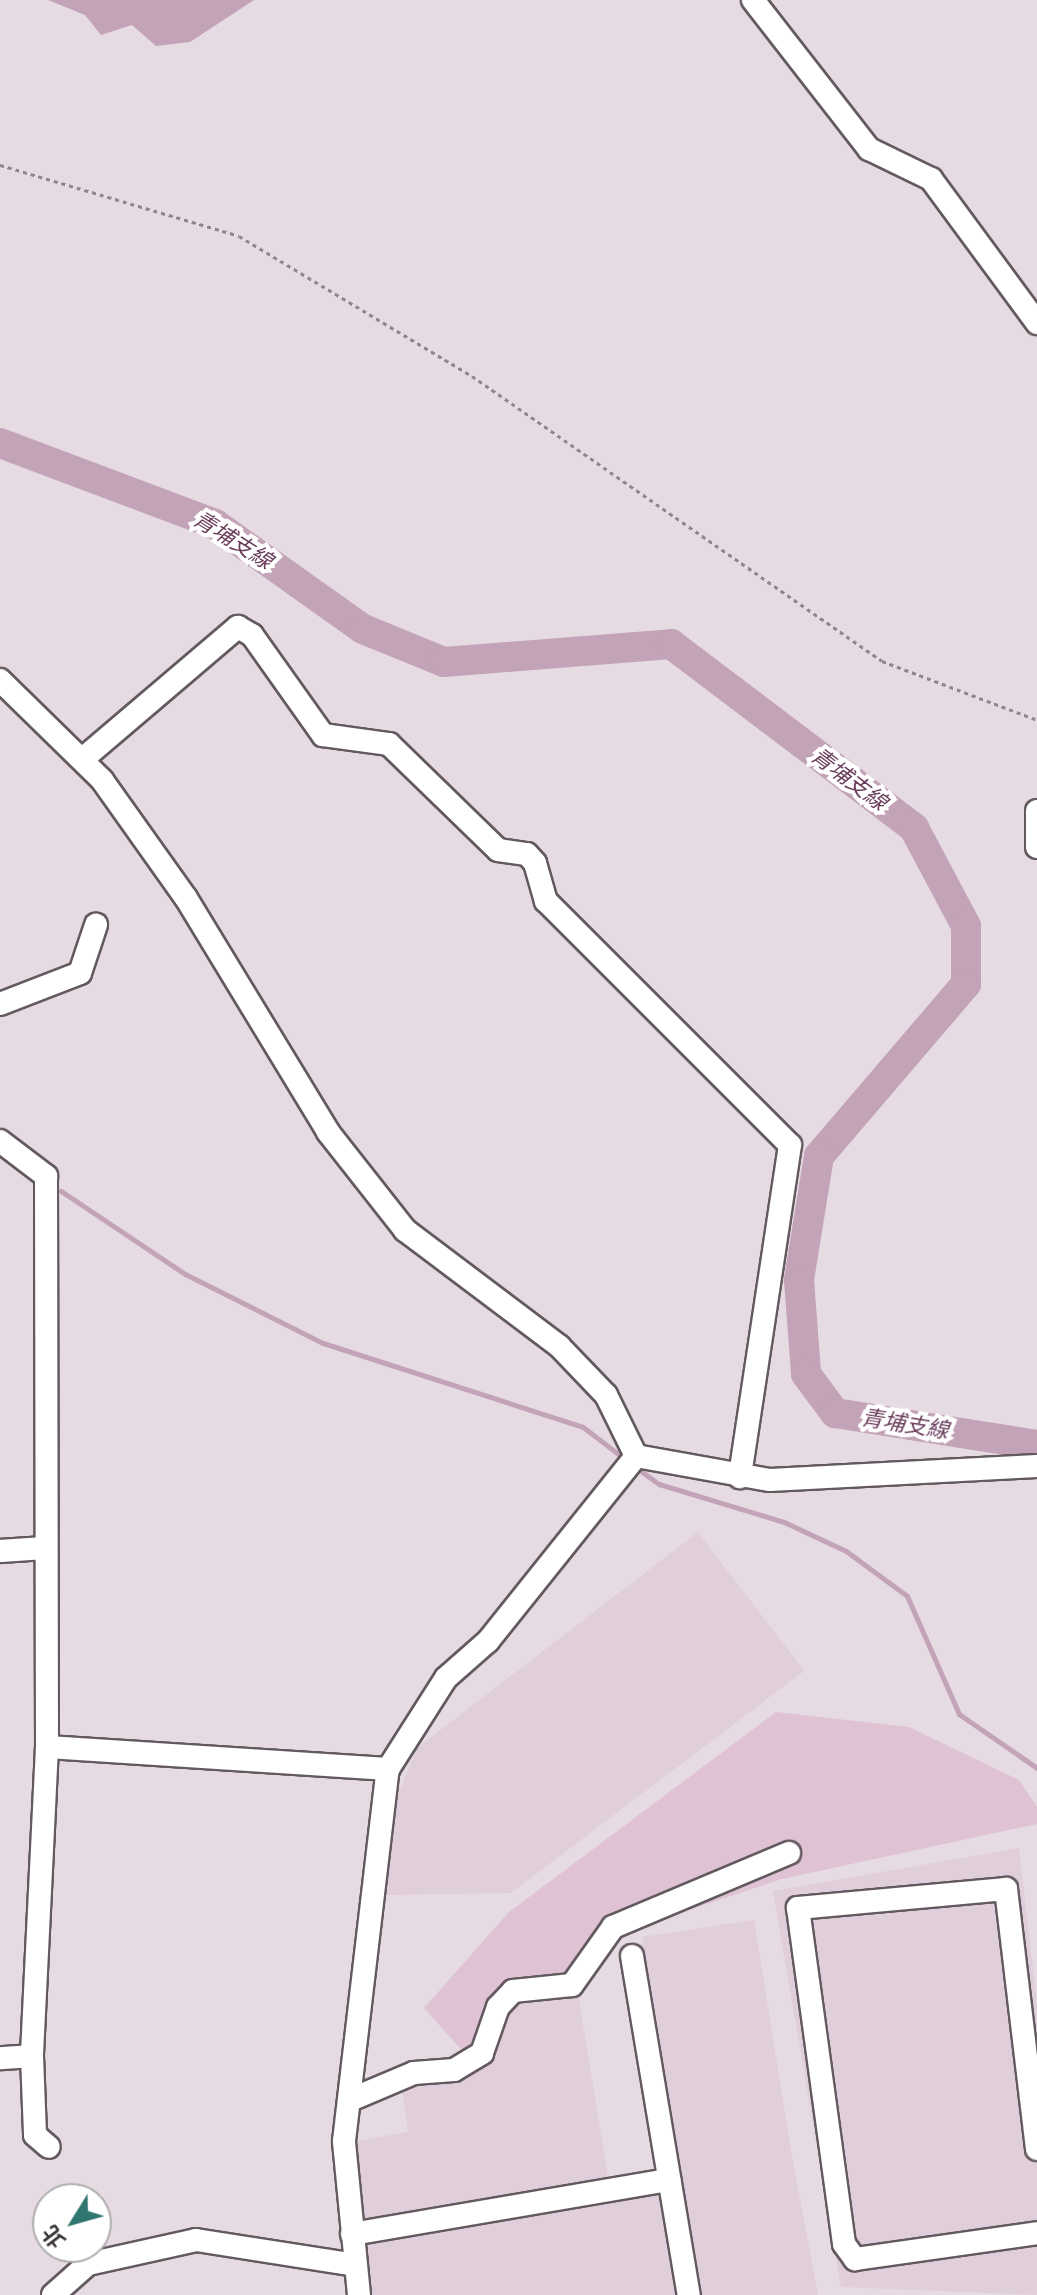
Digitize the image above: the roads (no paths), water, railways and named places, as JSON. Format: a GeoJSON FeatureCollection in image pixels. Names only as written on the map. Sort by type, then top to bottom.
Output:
{"type":"FeatureCollection","features":[{"type":"Feature","properties":{"kind":"street"},"geometry":{"type":"LineString","coordinates":[[753,0],[869,149],[931,179],[1037,323]]}},
{"type":"Feature","properties":{"kind":"street"},"geometry":{"type":"LineString","coordinates":[[85,757],[238,627],[252,635],[323,735],[389,744],[498,850],[527,854],[535,863],[546,901],[790,1145],[740,1477]]}},
{"type":"Feature","properties":{"kind":"street"},"geometry":{"type":"LineString","coordinates":[[0,680],[85,757],[186,898],[328,1132],[405,1230],[559,1346],[606,1395],[630,1465]]}},
{"type":"Feature","properties":{"kind":"street"},"geometry":{"type":"LineString","coordinates":[[1037,811],[1037,847]]}},
{"type":"Feature","properties":{"kind":"street"},"geometry":{"type":"LineString","coordinates":[[0,1004],[80,973],[96,925]]}},
{"type":"Feature","properties":{"kind":"street"},"geometry":{"type":"LineString","coordinates":[[0,1141],[46,1176],[47,1747],[32,2056],[35,2135],[49,2147]]}},
{"type":"Feature","properties":{"kind":"street"},"geometry":{"type":"LineString","coordinates":[[630,1465],[740,1477],[1037,1466]]}},
{"type":"Feature","properties":{"kind":"street"},"geometry":{"type":"LineString","coordinates":[[359,2295],[344,2141],[364,1922],[388,1769],[446,1678],[488,1641],[630,1465]]}},
{"type":"Feature","properties":{"kind":"street"},"geometry":{"type":"LineString","coordinates":[[0,1551],[45,1548]]}},
{"type":"Feature","properties":{"kind":"street"},"geometry":{"type":"LineString","coordinates":[[47,1747],[388,1769]]}},
{"type":"Feature","properties":{"kind":"street"},"geometry":{"type":"LineString","coordinates":[[350,2100],[414,2073],[454,2070],[482,2053],[498,2007],[513,1991],[572,1985],[613,1927],[789,1853]]}},
{"type":"Feature","properties":{"kind":"street"},"geometry":{"type":"LineString","coordinates":[[1037,2149],[1006,1889],[798,1908],[844,2244],[855,2259],[1037,2233]]}},
{"type":"Feature","properties":{"kind":"street"},"geometry":{"type":"LineString","coordinates":[[632,1956],[689,2295]]}},
{"type":"Feature","properties":{"kind":"street"},"geometry":{"type":"LineString","coordinates":[[0,2058],[32,2056]]}},
{"type":"Feature","properties":{"kind":"street"},"geometry":{"type":"LineString","coordinates":[[352,2234],[669,2180]]}},
{"type":"Feature","properties":{"kind":"street"},"geometry":{"type":"LineString","coordinates":[[53,2295],[88,2264],[196,2240],[355,2265]]}},
{"type":"Feature","properties":{"kind":"waterway","name":"青埔支線"},"geometry":{"type":"LineString","coordinates":[[0,443],[215,524],[363,629],[444,662],[671,644],[914,828],[966,926],[966,984],[819,1156],[799,1280],[806,1374],[835,1413],[1037,1445]]}},
{"type":"Feature","properties":{"kind":"waterway"},"geometry":{"type":"LineString","coordinates":[[61,1191],[185,1274],[323,1343],[583,1427],[626,1460]]}},
{"type":"Feature","properties":{"kind":"waterway"},"geometry":{"type":"LineString","coordinates":[[634,1466],[659,1484],[784,1522],[846,1551],[907,1596],[959,1714],[1037,1768]]}}]}
